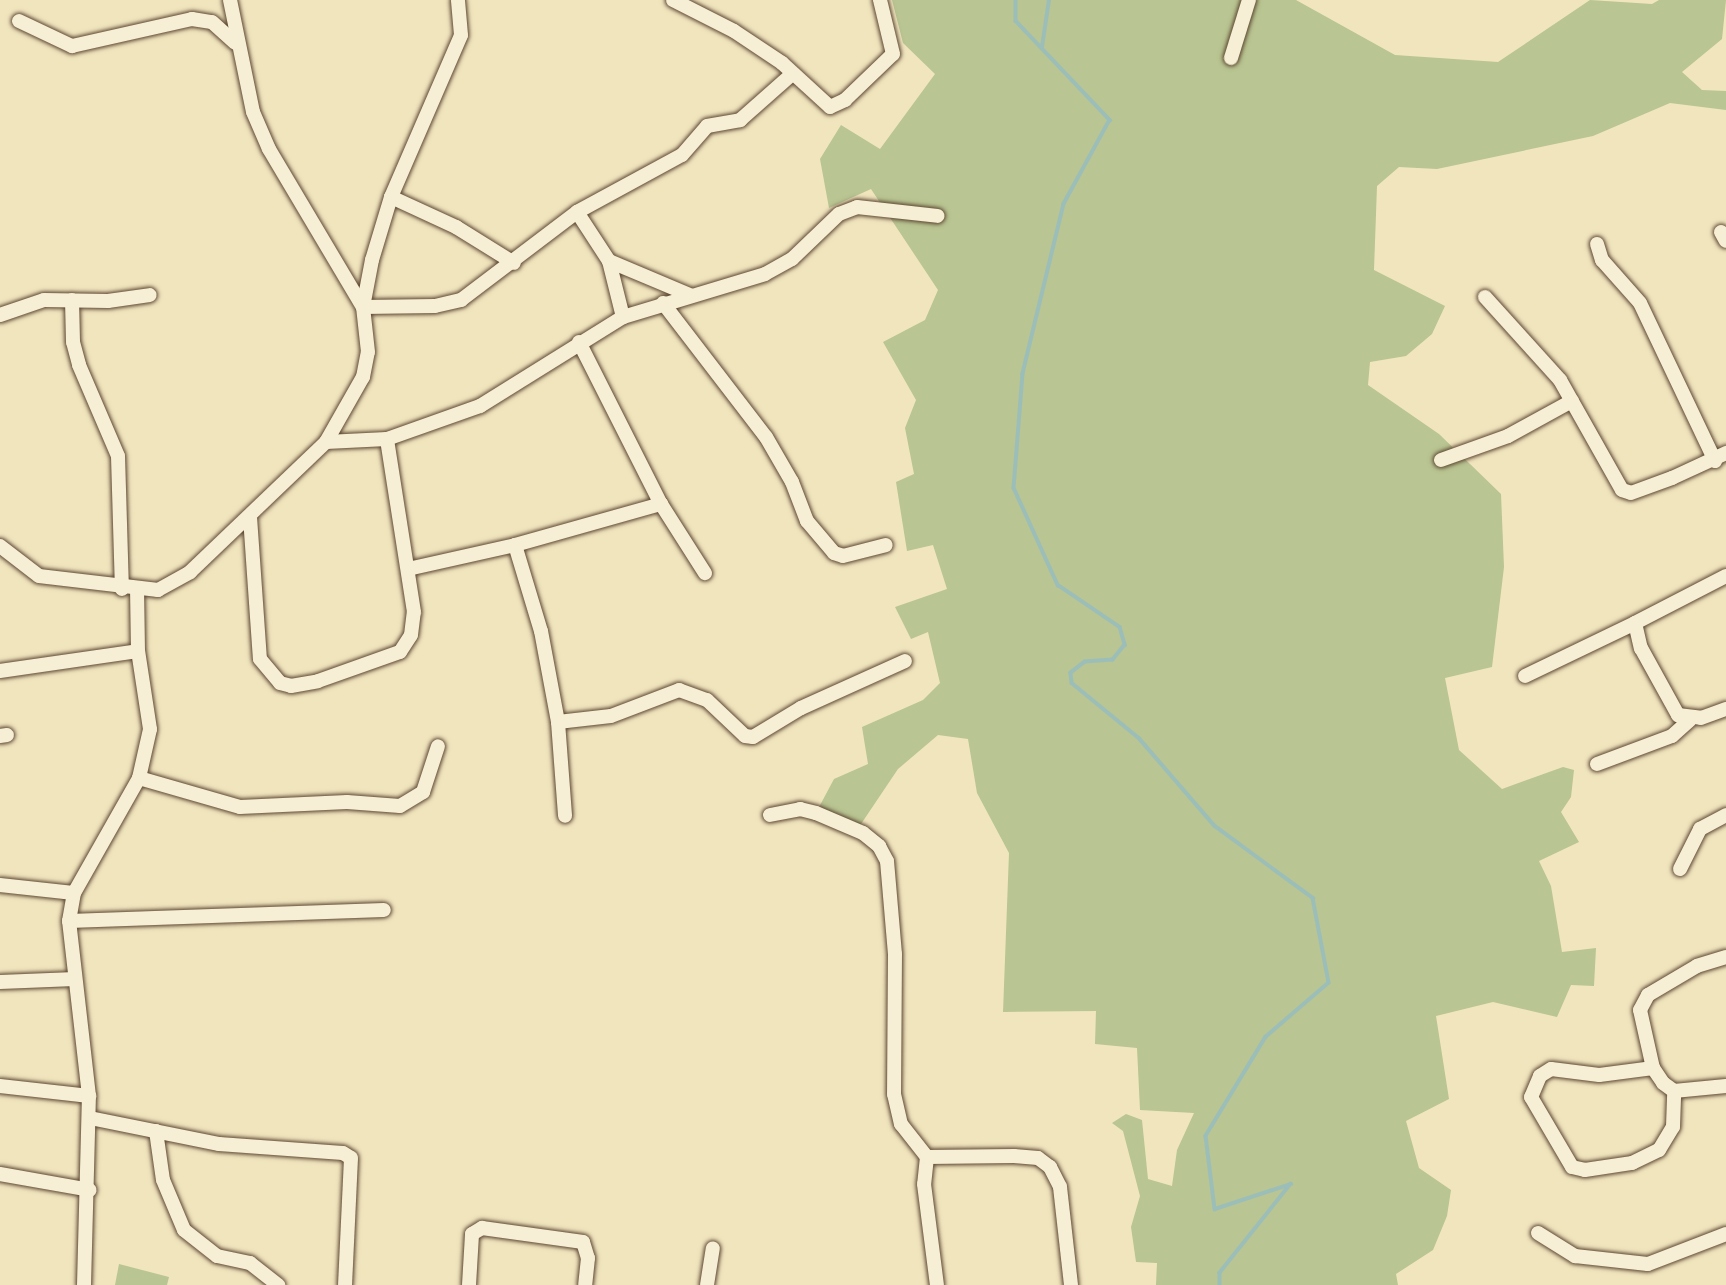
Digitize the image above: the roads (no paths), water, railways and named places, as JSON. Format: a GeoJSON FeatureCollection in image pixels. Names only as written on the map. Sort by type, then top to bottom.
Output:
{"type":"FeatureCollection","features":[{"type":"Feature","properties":{"kind":"street"},"geometry":{"type":"LineString","coordinates":[[230,0],[236,44],[253,112],[269,149],[363,307]]}},
{"type":"Feature","properties":{"kind":"street"},"geometry":{"type":"LineString","coordinates":[[0,546],[39,576],[158,590],[190,572],[326,442],[363,377],[368,352],[363,307],[391,197],[461,35],[458,0]]}},
{"type":"Feature","properties":{"kind":"street"},"geometry":{"type":"LineString","coordinates":[[673,0],[734,31],[792,74],[830,107],[845,100],[893,54],[880,0]]}},
{"type":"Feature","properties":{"kind":"street"},"geometry":{"type":"LineString","coordinates":[[1231,58],[1249,0]]}},
{"type":"Feature","properties":{"kind":"street"},"geometry":{"type":"LineString","coordinates":[[19,20],[72,46],[192,19],[212,22],[236,44]]}},
{"type":"Feature","properties":{"kind":"street"},"geometry":{"type":"LineString","coordinates":[[363,307],[446,304],[461,300],[514,263],[577,212],[682,155],[707,127],[740,120],[792,74]]}},
{"type":"Feature","properties":{"kind":"street"},"geometry":{"type":"LineString","coordinates":[[391,197],[456,227],[514,263]]}},
{"type":"Feature","properties":{"kind":"street"},"geometry":{"type":"LineString","coordinates":[[326,442],[387,439],[480,406],[623,317],[765,274],[792,259],[839,214],[857,207],[938,216]]}},
{"type":"Feature","properties":{"kind":"street"},"geometry":{"type":"LineString","coordinates":[[577,212],[609,261],[623,317]]}},
{"type":"Feature","properties":{"kind":"street"},"geometry":{"type":"LineString","coordinates":[[1485,297],[1560,380],[1615,482],[1626,493],[1720,457],[1640,303],[1602,260],[1597,244]]}},
{"type":"Feature","properties":{"kind":"street"},"geometry":{"type":"LineString","coordinates":[[609,261],[690,295]]}},
{"type":"Feature","properties":{"kind":"street"},"geometry":{"type":"LineString","coordinates":[[0,315],[44,300],[150,295]]}},
{"type":"Feature","properties":{"kind":"street"},"geometry":{"type":"LineString","coordinates":[[72,300],[73,342],[79,365],[118,456],[129,588],[150,729],[139,778],[74,892],[69,921],[90,1118],[90,1190],[84,1285]]}},
{"type":"Feature","properties":{"kind":"street"},"geometry":{"type":"LineString","coordinates":[[663,303],[766,437],[792,481],[807,521],[834,553],[843,556],[886,545]]}},
{"type":"Feature","properties":{"kind":"street"},"geometry":{"type":"LineString","coordinates":[[579,342],[661,504],[705,573]]}},
{"type":"Feature","properties":{"kind":"street"},"geometry":{"type":"LineString","coordinates":[[1441,460],[1508,436],[1572,401]]}},
{"type":"Feature","properties":{"kind":"street"},"geometry":{"type":"LineString","coordinates":[[250,517],[261,659],[280,682],[318,681],[400,652],[414,624],[387,439]]}},
{"type":"Feature","properties":{"kind":"street"},"geometry":{"type":"LineString","coordinates":[[408,569],[515,545],[661,504]]}},
{"type":"Feature","properties":{"kind":"street"},"geometry":{"type":"LineString","coordinates":[[515,545],[541,631],[558,722],[565,816]]}},
{"type":"Feature","properties":{"kind":"street"},"geometry":{"type":"LineString","coordinates":[[1525,676],[1726,576]]}},
{"type":"Feature","properties":{"kind":"street"},"geometry":{"type":"LineString","coordinates":[[1634,623],[1641,648],[1672,705],[1690,720]]}},
{"type":"Feature","properties":{"kind":"street"},"geometry":{"type":"LineString","coordinates":[[0,671],[138,651]]}},
{"type":"Feature","properties":{"kind":"street"},"geometry":{"type":"LineString","coordinates":[[558,722],[611,716],[679,690],[707,700],[746,736],[753,737],[800,708],[905,661]]}},
{"type":"Feature","properties":{"kind":"street"},"geometry":{"type":"LineString","coordinates":[[1597,764],[1672,736],[1690,720],[1726,709]]}},
{"type":"Feature","properties":{"kind":"street"},"geometry":{"type":"LineString","coordinates":[[139,778],[240,807],[347,802],[400,806],[423,792],[438,746]]}},
{"type":"Feature","properties":{"kind":"street"},"geometry":{"type":"LineString","coordinates":[[770,815],[800,809],[816,813],[863,834],[879,846],[887,861],[895,954],[894,1094],[901,1124],[927,1157],[924,1184],[937,1285]]}},
{"type":"Feature","properties":{"kind":"street"},"geometry":{"type":"LineString","coordinates":[[1680,869],[1700,829],[1726,815]]}},
{"type":"Feature","properties":{"kind":"street"},"geometry":{"type":"LineString","coordinates":[[0,885],[74,892]]}},
{"type":"Feature","properties":{"kind":"street"},"geometry":{"type":"LineString","coordinates":[[69,921],[384,909]]}},
{"type":"Feature","properties":{"kind":"street"},"geometry":{"type":"LineString","coordinates":[[1653,1068],[1599,1075],[1551,1069],[1540,1076],[1531,1097],[1572,1167],[1586,1170],[1632,1163],[1659,1150],[1673,1127],[1674,1091],[1653,1068],[1640,1010],[1648,995],[1697,966],[1726,957]]}},
{"type":"Feature","properties":{"kind":"street"},"geometry":{"type":"LineString","coordinates":[[0,982],[75,979]]}},
{"type":"Feature","properties":{"kind":"street"},"geometry":{"type":"LineString","coordinates":[[0,1086],[89,1096]]}},
{"type":"Feature","properties":{"kind":"street"},"geometry":{"type":"LineString","coordinates":[[1674,1091],[1726,1086]]}},
{"type":"Feature","properties":{"kind":"street"},"geometry":{"type":"LineString","coordinates":[[90,1118],[219,1144],[351,1157],[345,1285]]}},
{"type":"Feature","properties":{"kind":"street"},"geometry":{"type":"LineString","coordinates":[[156,1131],[163,1181],[184,1230],[217,1256],[250,1263],[278,1285]]}},
{"type":"Feature","properties":{"kind":"street"},"geometry":{"type":"LineString","coordinates":[[927,1157],[1014,1156],[1038,1158],[1050,1167],[1060,1187],[1071,1285]]}},
{"type":"Feature","properties":{"kind":"street"},"geometry":{"type":"LineString","coordinates":[[0,1174],[90,1190]]}},
{"type":"Feature","properties":{"kind":"street"},"geometry":{"type":"LineString","coordinates":[[469,1285],[472,1234],[482,1228],[583,1242],[588,1258],[585,1285]]}},
{"type":"Feature","properties":{"kind":"street"},"geometry":{"type":"LineString","coordinates":[[1538,1233],[1575,1256],[1648,1265],[1726,1234]]}},
{"type":"Feature","properties":{"kind":"street"},"geometry":{"type":"LineString","coordinates":[[707,1285],[713,1248]]}},
{"type":"Feature","properties":{"kind":"waterway"},"geometry":{"type":"LineString","coordinates":[[1016,0],[1016,21],[1110,120],[1064,204],[1023,374],[1014,488],[1058,585],[1120,627],[1125,645],[1113,660],[1085,662],[1071,673],[1072,683],[1139,738],[1215,826],[1313,898],[1329,983],[1266,1037],[1206,1136],[1215,1209],[1291,1184],[1220,1273],[1220,1285]]}},
{"type":"Feature","properties":{"kind":"waterway"},"geometry":{"type":"LineString","coordinates":[[1042,47],[1049,0]]}}]}
